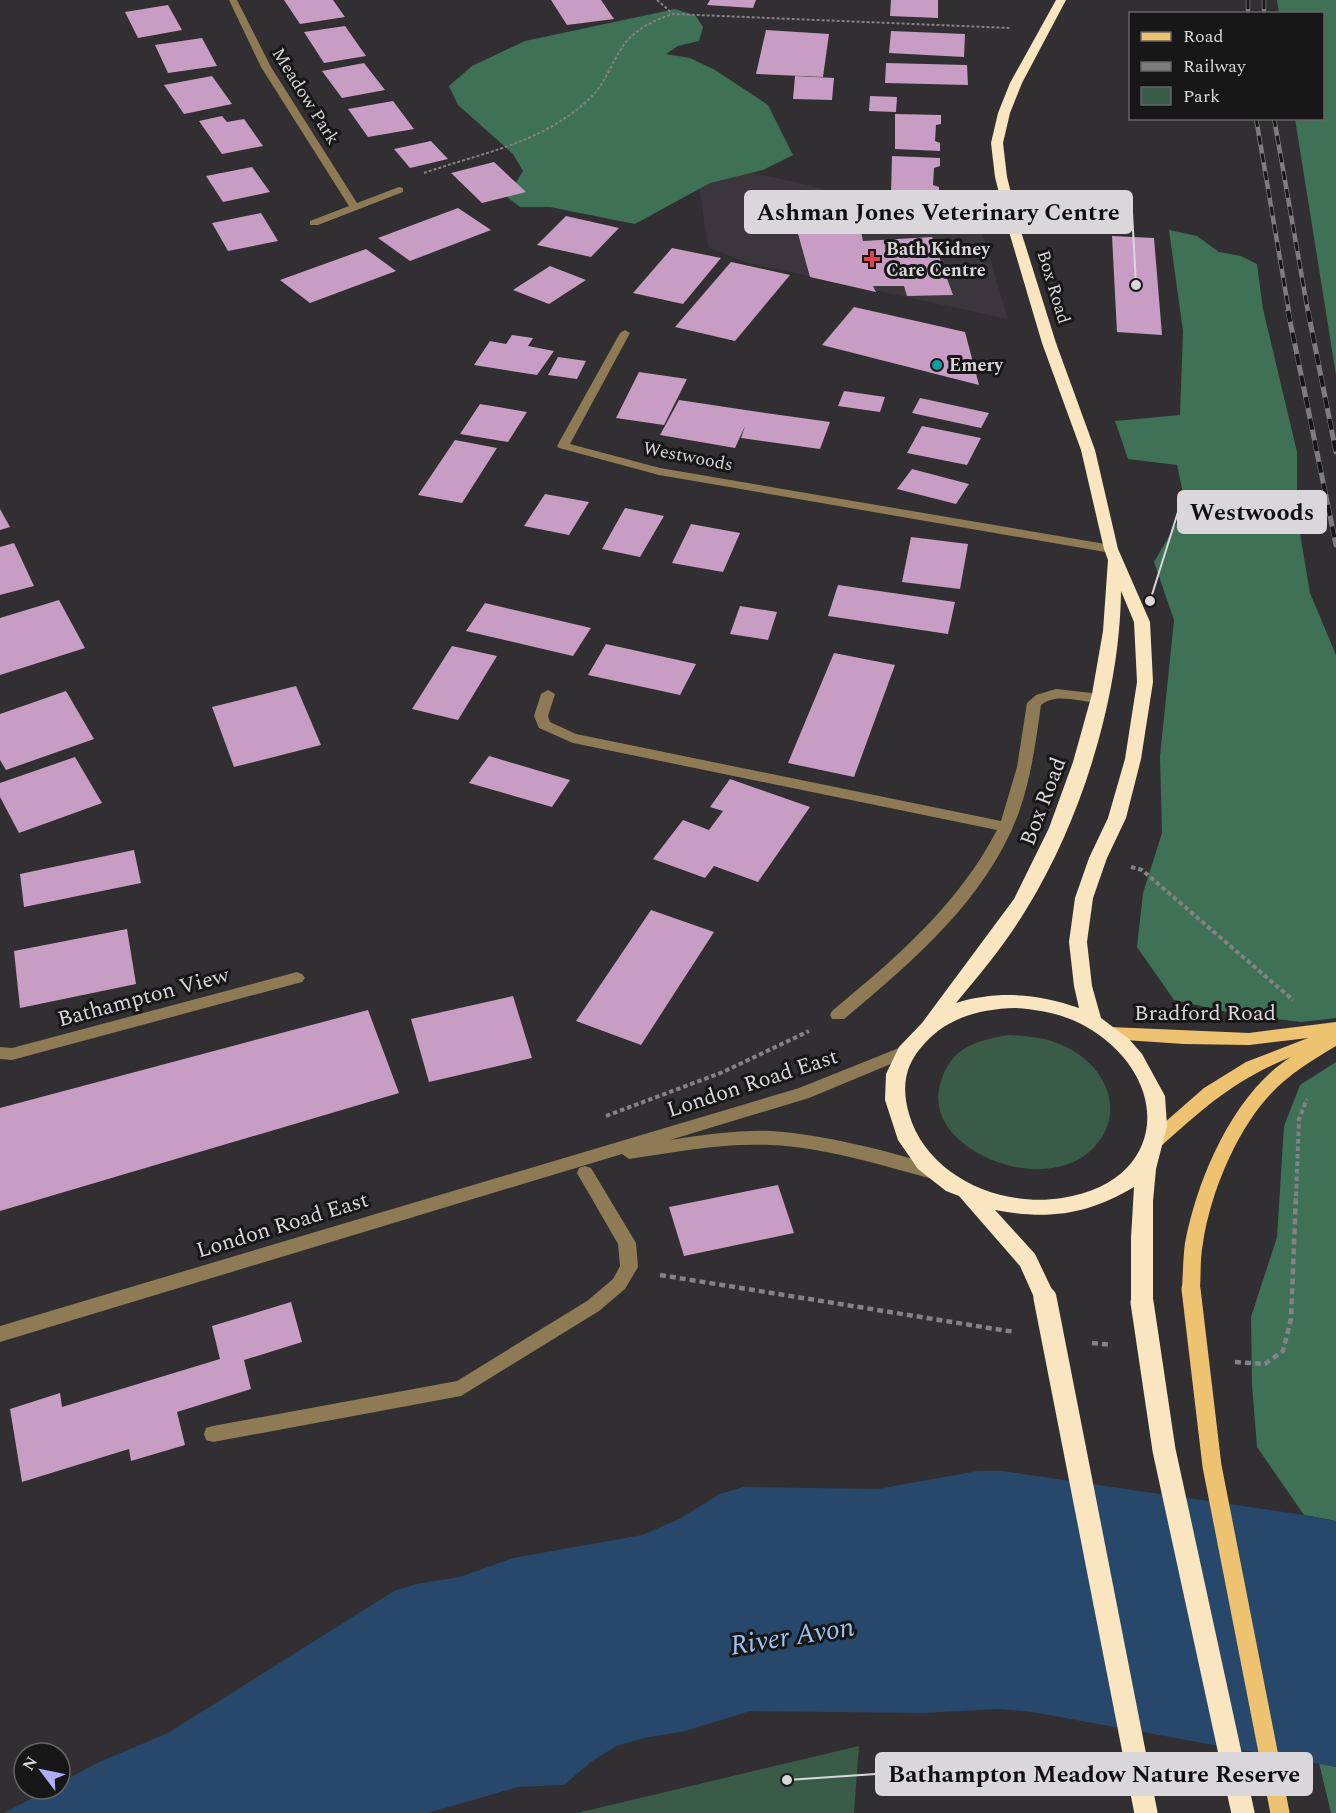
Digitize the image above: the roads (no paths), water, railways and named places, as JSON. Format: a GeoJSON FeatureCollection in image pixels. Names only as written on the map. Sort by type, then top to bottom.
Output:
{"type":"FeatureCollection","features":[{"type":"Feature","properties":{"kind":"highway","name":"Box Road"},"geometry":{"type":"LineString","coordinates":[[1060,0],[1016,83],[1004,113],[997,143],[1013,225],[1049,343],[1088,450],[1113,554],[1142,622],[1145,682],[1133,759],[1117,818],[1098,858],[1084,898],[1078,942],[1083,986],[1092,1021]]}},
{"type":"Feature","properties":{"kind":"highway","name":"Box Road"},"geometry":{"type":"LineString","coordinates":[[904,1052],[928,1026],[994,940],[1030,888],[1051,844],[1101,698],[1112,631],[1113,554]]}},
{"type":"Feature","properties":{"kind":"highway"},"geometry":{"type":"LineString","coordinates":[[928,1026],[969,1006],[1015,1001],[1058,1008],[1092,1021],[1110,1033],[1138,1060],[1155,1094],[1158,1131],[1152,1148],[1142,1218],[1142,1302],[1164,1450],[1243,1813]]}},
{"type":"Feature","properties":{"kind":"highway"},"geometry":{"type":"LineString","coordinates":[[904,1052],[894,1084],[897,1118],[919,1157],[936,1173],[965,1191],[995,1221],[1028,1260],[1045,1298],[1146,1813]]}},
{"type":"Feature","properties":{"kind":"highway"},"geometry":{"type":"LineString","coordinates":[[965,1191],[1007,1205],[1055,1208],[1096,1199],[1127,1181],[1152,1148]]}},
{"type":"Feature","properties":{"kind":"main road","name":"Bradford Road"},"geometry":{"type":"LineString","coordinates":[[1110,1033],[1184,1038],[1249,1039],[1334,1032]]}},
{"type":"Feature","properties":{"kind":"main road"},"geometry":{"type":"LineString","coordinates":[[1152,1148],[1210,1093],[1252,1066],[1334,1032]]}},
{"type":"Feature","properties":{"kind":"main road"},"geometry":{"type":"LineString","coordinates":[[1280,1813],[1212,1466],[1191,1289],[1194,1243],[1212,1179],[1232,1134],[1261,1093],[1334,1032]]}},
{"type":"Feature","properties":{"kind":"street","name":"Meadow Park"},"geometry":{"type":"LineString","coordinates":[[233,0],[266,67],[355,207]]}},
{"type":"Feature","properties":{"kind":"street"},"geometry":{"type":"LineString","coordinates":[[314,223],[399,190]]}},
{"type":"Feature","properties":{"kind":"street","name":"Westwoods"},"geometry":{"type":"LineString","coordinates":[[626,333],[563,446],[659,471],[1113,554]]}},
{"type":"Feature","properties":{"kind":"street"},"geometry":{"type":"LineString","coordinates":[[838,1015],[906,958],[969,888],[1005,827],[1026,764],[1034,703],[1040,696],[1054,693],[1101,698]]}},
{"type":"Feature","properties":{"kind":"street"},"geometry":{"type":"LineString","coordinates":[[548,694],[541,716],[544,725],[573,738],[1005,827]]}},
{"type":"Feature","properties":{"kind":"street","name":"Bathampton View"},"geometry":{"type":"LineString","coordinates":[[0,1053],[12,1054],[297,978]]}},
{"type":"Feature","properties":{"kind":"street","name":"London Road East"},"geometry":{"type":"LineString","coordinates":[[0,1334],[582,1166],[803,1093],[904,1052]]}},
{"type":"Feature","properties":{"kind":"street","name":"London Road East"},"geometry":{"type":"LineString","coordinates":[[582,1166],[707,1142],[771,1138],[844,1149],[936,1173]]}},
{"type":"Feature","properties":{"kind":"street"},"geometry":{"type":"LineString","coordinates":[[213,1434],[461,1388],[593,1306],[619,1284],[629,1267],[627,1243],[582,1166]]}},
{"type":"Feature","properties":{"kind":"water","name":"River Avon"},"geometry":{"type":"Polygon","coordinates":[[[977,1471],[1003,1471],[1336,1521],[1336,1767],[1032,1712],[998,1709],[923,1713],[750,1711],[685,1731],[644,1738],[616,1746],[591,1762],[564,1785],[518,1787],[428,1813],[4,1813],[26,1801],[72,1801],[72,1777],[97,1763],[168,1733],[394,1591],[416,1584],[460,1577],[513,1558],[642,1535],[679,1519],[720,1494],[743,1487],[878,1489],[977,1471]]]}},
{"type":"Feature","properties":{"kind":"railway"},"geometry":{"type":"LineString","coordinates":[[1248,0],[1248,12]]}},
{"type":"Feature","properties":{"kind":"railway"},"geometry":{"type":"LineString","coordinates":[[1264,0],[1264,12]]}},
{"type":"Feature","properties":{"kind":"railway"},"geometry":{"type":"LineString","coordinates":[[1256,120],[1289,312]]}},
{"type":"Feature","properties":{"kind":"railway"},"geometry":{"type":"LineString","coordinates":[[1274,120],[1308,312]]}},
{"type":"Feature","properties":{"kind":"railway"},"geometry":{"type":"LineString","coordinates":[[1288,311],[1336,545]]}},
{"type":"Feature","properties":{"kind":"railway"},"geometry":{"type":"LineString","coordinates":[[1308,311],[1336,452]]}},
{"type":"Feature","properties":{"kind":"place","name":"Bath Kidney Care Centre"},"geometry":{"type":"Point","coordinates":[872,259]}},
{"type":"Feature","properties":{"kind":"place","name":"Ashman Jones Veterinary Centre"},"geometry":{"type":"Point","coordinates":[1136,285]}},
{"type":"Feature","properties":{"kind":"place","name":"Emery"},"geometry":{"type":"Point","coordinates":[937,365]}},
{"type":"Feature","properties":{"kind":"place","name":"Westwoods"},"geometry":{"type":"Point","coordinates":[1150,601]}},
{"type":"Feature","properties":{"kind":"place","name":"Bathampton Meadow Nature Reserve"},"geometry":{"type":"Point","coordinates":[787,1780]}}]}
